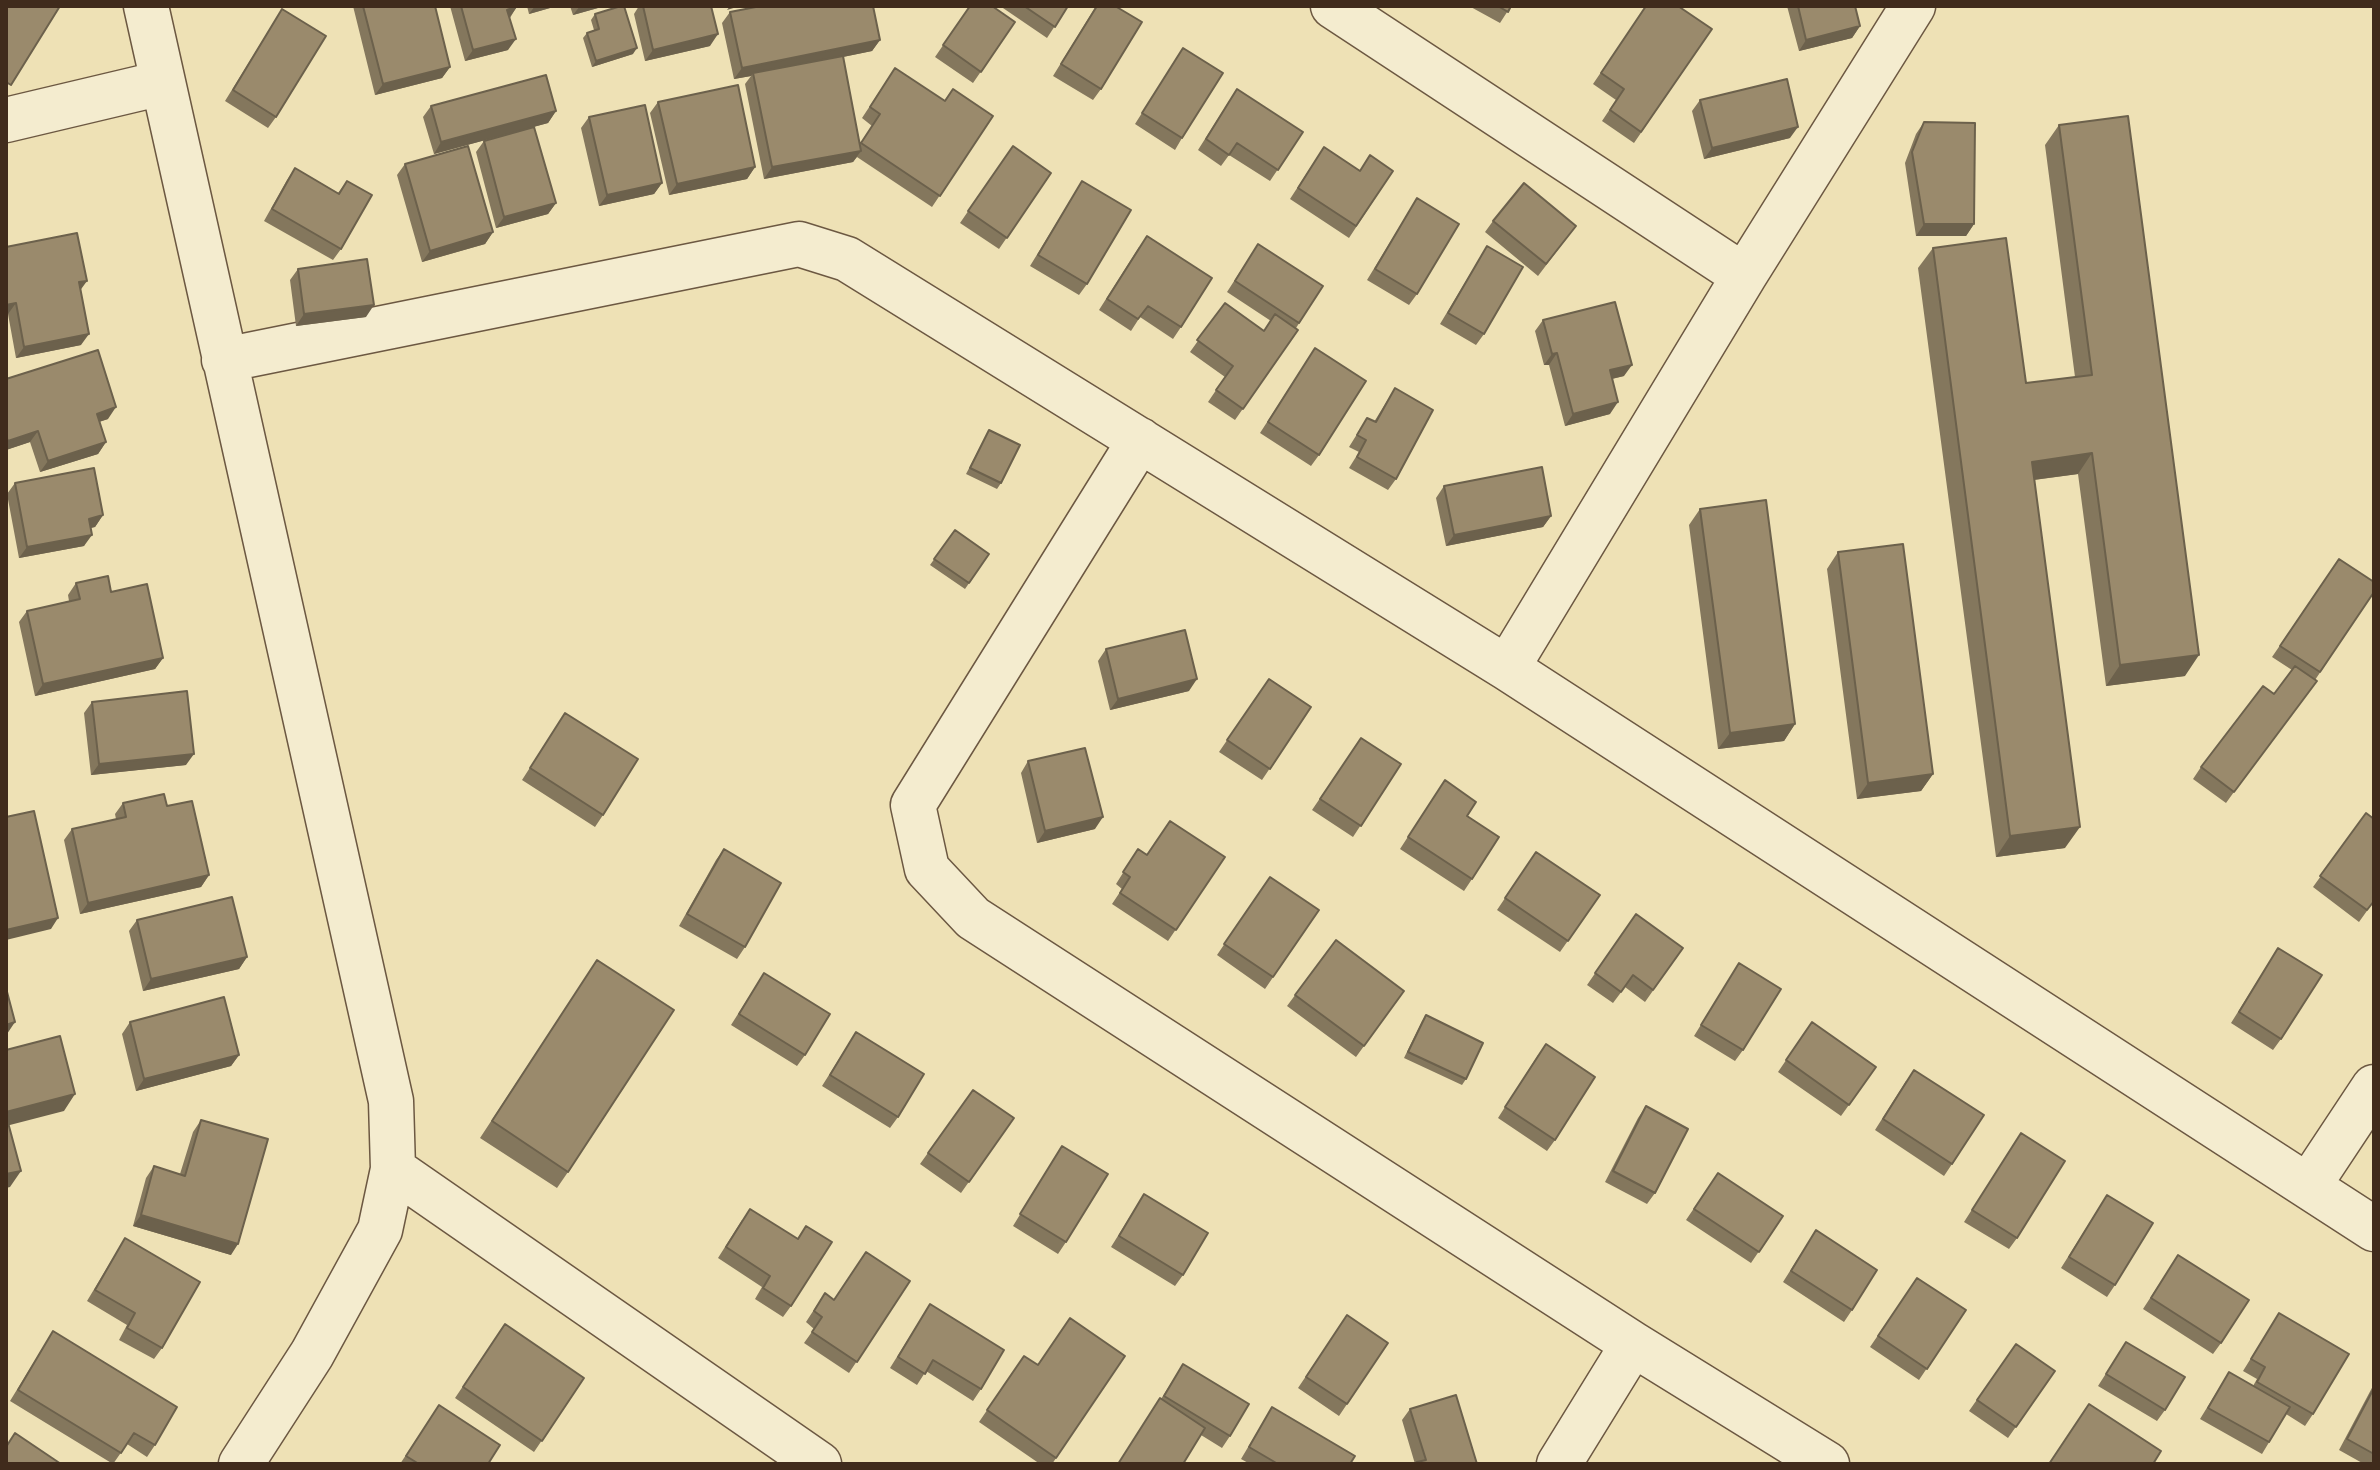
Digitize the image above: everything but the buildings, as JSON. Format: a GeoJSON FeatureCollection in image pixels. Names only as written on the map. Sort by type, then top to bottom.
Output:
{"type":"FeatureCollection","features":[{"type":"Feature","properties":{"kind":"street"},"geometry":{"type":"LineString","coordinates":[[146,6],[391,1101],[393,1169],[380,1230],[312,1354],[241,1464]]}},
{"type":"Feature","properties":{"kind":"street"},"geometry":{"type":"LineString","coordinates":[[1333,6],[1744,276]]}},
{"type":"Feature","properties":{"kind":"street"},"geometry":{"type":"LineString","coordinates":[[1507,668],[1744,276],[1913,6]]}},
{"type":"Feature","properties":{"kind":"street"},"geometry":{"type":"LineString","coordinates":[[6,120],[162,83]]}},
{"type":"Feature","properties":{"kind":"street"},"geometry":{"type":"LineString","coordinates":[[224,360],[799,244],[847,259],[1507,668],[2374,1229]]}},
{"type":"Feature","properties":{"kind":"street"},"geometry":{"type":"LineString","coordinates":[[1140,440],[913,805],[927,869],[973,918],[1633,1344],[1827,1464]]}},
{"type":"Feature","properties":{"kind":"street"},"geometry":{"type":"LineString","coordinates":[[2309,1185],[2374,1087]]}},
{"type":"Feature","properties":{"kind":"street"},"geometry":{"type":"LineString","coordinates":[[393,1169],[819,1464]]}},
{"type":"Feature","properties":{"kind":"street"},"geometry":{"type":"LineString","coordinates":[[1559,1464],[1633,1344]]}}]}
